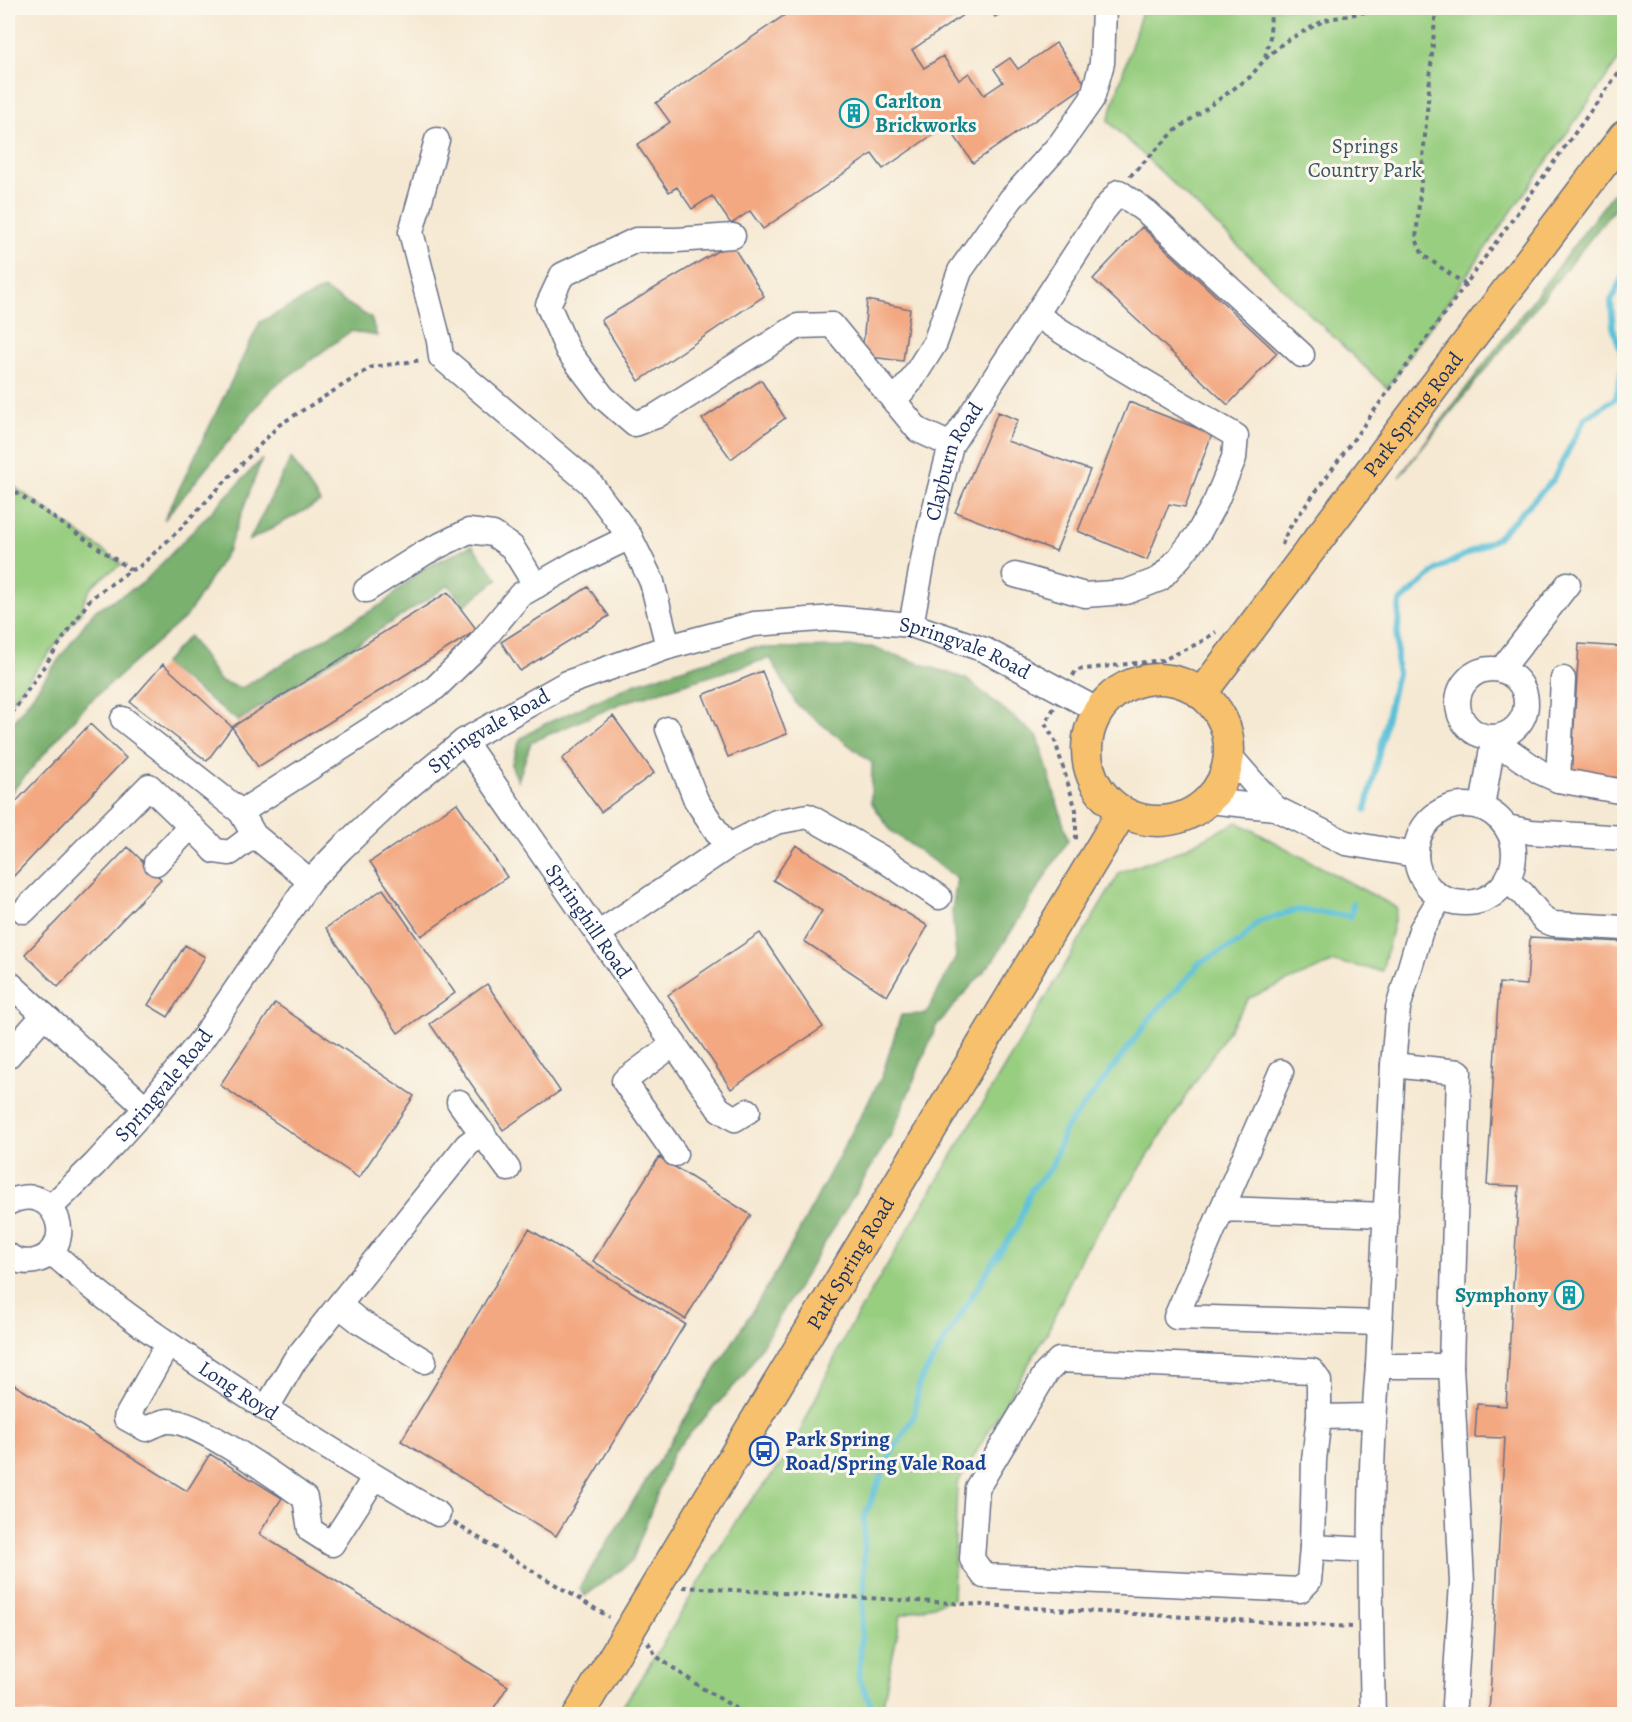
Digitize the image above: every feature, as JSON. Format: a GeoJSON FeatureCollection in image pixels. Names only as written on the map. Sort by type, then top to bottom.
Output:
{"type":"FeatureCollection","features":[{"type":"Feature","properties":{"kind":"main road","name":"Park Spring Road"},"geometry":{"type":"LineString","coordinates":[[1201,694],[1624,136]]}},
{"type":"Feature","properties":{"kind":"main road"},"geometry":{"type":"LineString","coordinates":[[1146,680],[1166,680],[1184,684],[1201,694],[1213,706],[1228,738],[1229,755],[1222,780],[1208,801],[1189,815],[1167,821],[1143,820],[1122,812],[1106,800],[1095,784],[1088,766],[1087,747],[1090,728],[1099,711],[1111,696],[1128,686],[1146,680]]}},
{"type":"Feature","properties":{"kind":"main road","name":"Park Spring Road"},"geometry":{"type":"LineString","coordinates":[[579,1714],[621,1624],[1122,812]]}},
{"type":"Feature","properties":{"kind":"street"},"geometry":{"type":"LineString","coordinates":[[894,401],[911,381],[935,343],[960,271],[1011,199],[1061,143],[1092,99],[1102,63],[1104,8]]}},
{"type":"Feature","properties":{"kind":"street"},"geometry":{"type":"LineString","coordinates":[[437,140],[411,232],[441,357],[590,483],[630,537],[651,582],[668,646]]}},
{"type":"Feature","properties":{"kind":"street"},"geometry":{"type":"LineString","coordinates":[[1119,192],[1148,213],[1302,355]]}},
{"type":"Feature","properties":{"kind":"street","name":"Clayburn Road"},"geometry":{"type":"LineString","coordinates":[[911,625],[927,540],[951,445],[1104,210],[1119,192]]}},
{"type":"Feature","properties":{"kind":"street"},"geometry":{"type":"LineString","coordinates":[[733,236],[636,240],[562,275],[548,305],[567,351],[603,397],[634,424],[656,416],[798,326],[832,325],[918,430],[951,445]]}},
{"type":"Feature","properties":{"kind":"street"},"geometry":{"type":"LineString","coordinates":[[1015,575],[1084,595],[1126,592],[1160,579],[1198,534],[1216,501],[1234,458],[1236,436],[1036,315]]}},
{"type":"Feature","properties":{"kind":"street"},"geometry":{"type":"LineString","coordinates":[[366,590],[426,552],[469,531],[494,534],[512,547],[536,586]]}},
{"type":"Feature","properties":{"kind":"street"},"geometry":{"type":"LineString","coordinates":[[241,812],[435,688],[477,647],[520,595],[576,563],[630,537]]}},
{"type":"Feature","properties":{"kind":"street"},"geometry":{"type":"LineString","coordinates":[[1500,670],[1568,584]]}},
{"type":"Feature","properties":{"kind":"street","name":"Springvale Road"},"geometry":{"type":"LineString","coordinates":[[51,1207],[95,1164],[146,1108],[203,1038],[310,881],[395,798],[464,741],[567,683],[668,646],[754,624],[834,618],[911,625],[985,650],[1099,711]]}},
{"type":"Feature","properties":{"kind":"street"},"geometry":{"type":"LineString","coordinates":[[1482,807],[1492,742],[1514,728],[1522,718],[1526,707],[1525,695],[1520,683],[1511,675],[1490,668],[1479,671],[1463,684],[1457,704],[1465,723],[1492,742],[1540,772],[1558,780],[1624,792]]}},
{"type":"Feature","properties":{"kind":"street"},"geometry":{"type":"LineString","coordinates":[[1558,780],[1563,679]]}},
{"type":"Feature","properties":{"kind":"street"},"geometry":{"type":"LineString","coordinates":[[123,719],[241,812],[254,836],[310,881]]}},
{"type":"Feature","properties":{"kind":"street"},"geometry":{"type":"LineString","coordinates":[[668,729],[696,800],[726,847]]}},
{"type":"Feature","properties":{"kind":"street","name":"Springhill Road"},"geometry":{"type":"LineString","coordinates":[[464,741],[719,1109],[735,1119],[748,1111]]}},
{"type":"Feature","properties":{"kind":"street"},"geometry":{"type":"LineString","coordinates":[[1229,755],[1275,808]]}},
{"type":"Feature","properties":{"kind":"street"},"geometry":{"type":"LineString","coordinates":[[24,911],[149,786],[215,851],[230,852],[254,836]]}},
{"type":"Feature","properties":{"kind":"street"},"geometry":{"type":"LineString","coordinates":[[1208,801],[1275,808],[1346,843],[1416,855]]}},
{"type":"Feature","properties":{"kind":"street"},"geometry":{"type":"LineString","coordinates":[[1466,804],[1482,807],[1496,815],[1507,827],[1513,840],[1515,854],[1513,869],[1507,881],[1494,894],[1477,902],[1459,903],[1441,897],[1428,886],[1419,872],[1416,855],[1418,839],[1425,825],[1436,814],[1450,806],[1466,804]]}},
{"type":"Feature","properties":{"kind":"street"},"geometry":{"type":"LineString","coordinates":[[598,934],[726,847],[776,822],[808,816],[880,857],[939,897]]}},
{"type":"Feature","properties":{"kind":"street"},"geometry":{"type":"LineString","coordinates":[[156,862],[191,826]]}},
{"type":"Feature","properties":{"kind":"street"},"geometry":{"type":"LineString","coordinates":[[1507,827],[1531,832],[1624,838]]}},
{"type":"Feature","properties":{"kind":"street"},"geometry":{"type":"LineString","coordinates":[[1507,881],[1522,893],[1545,921],[1554,924],[1624,928]]}},
{"type":"Feature","properties":{"kind":"street"},"geometry":{"type":"LineString","coordinates":[[1373,1714],[1370,1550],[1373,1416],[1378,1366],[1393,1065],[1398,1008],[1421,930],[1441,897]]}},
{"type":"Feature","properties":{"kind":"street"},"geometry":{"type":"LineString","coordinates":[[8,982],[146,1108]]}},
{"type":"Feature","properties":{"kind":"street"},"geometry":{"type":"LineString","coordinates":[[8,1056],[44,1015]]}},
{"type":"Feature","properties":{"kind":"street"},"geometry":{"type":"LineString","coordinates":[[674,1044],[624,1081],[675,1154]]}},
{"type":"Feature","properties":{"kind":"street"},"geometry":{"type":"LineString","coordinates":[[1393,1065],[1459,1072],[1451,1366],[1462,1583],[1454,1704]]}},
{"type":"Feature","properties":{"kind":"street"},"geometry":{"type":"LineString","coordinates":[[1281,1072],[1176,1317],[1379,1323]]}},
{"type":"Feature","properties":{"kind":"street"},"geometry":{"type":"LineString","coordinates":[[459,1102],[508,1169]]}},
{"type":"Feature","properties":{"kind":"street"},"geometry":{"type":"LineString","coordinates":[[266,1409],[295,1360],[467,1145],[483,1133]]}},
{"type":"Feature","properties":{"kind":"street"},"geometry":{"type":"LineString","coordinates":[[8,1203],[25,1197],[44,1201],[51,1207],[59,1224],[59,1234],[51,1251],[36,1261],[19,1261],[8,1255]]}},
{"type":"Feature","properties":{"kind":"street"},"geometry":{"type":"LineString","coordinates":[[1222,1209],[1386,1215]]}},
{"type":"Feature","properties":{"kind":"street","name":"Long Royd"},"geometry":{"type":"LineString","coordinates":[[51,1251],[80,1279],[168,1344],[266,1409],[438,1514]]}},
{"type":"Feature","properties":{"kind":"street"},"geometry":{"type":"LineString","coordinates":[[340,1306],[359,1321],[424,1361]]}},
{"type":"Feature","properties":{"kind":"street"},"geometry":{"type":"LineString","coordinates":[[168,1344],[126,1418],[146,1429],[167,1421],[186,1424],[262,1466],[305,1498],[310,1530],[332,1544],[375,1477]]}},
{"type":"Feature","properties":{"kind":"street"},"geometry":{"type":"LineString","coordinates":[[1059,1360],[1312,1371],[1319,1381],[1319,1417],[1314,1460],[1309,1581],[1300,1590],[984,1575],[972,1559],[977,1488],[1046,1373],[1059,1360]]}},
{"type":"Feature","properties":{"kind":"street"},"geometry":{"type":"LineString","coordinates":[[1378,1366],[1451,1366]]}},
{"type":"Feature","properties":{"kind":"street"},"geometry":{"type":"LineString","coordinates":[[1319,1417],[1373,1416]]}},
{"type":"Feature","properties":{"kind":"street"},"geometry":{"type":"LineString","coordinates":[[1312,1547],[1370,1550]]}},
{"type":"Feature","properties":{"kind":"path"},"geometry":{"type":"LineString","coordinates":[[1264,59],[1270,37],[1271,8]]}},
{"type":"Feature","properties":{"kind":"path"},"geometry":{"type":"LineString","coordinates":[[1119,192],[1135,169],[1176,130],[1250,77],[1264,59],[1284,42],[1325,21],[1378,8]]}},
{"type":"Feature","properties":{"kind":"path"},"geometry":{"type":"LineString","coordinates":[[1436,8],[1416,239],[1423,255],[1466,285]]}},
{"type":"Feature","properties":{"kind":"path"},"geometry":{"type":"LineString","coordinates":[[1280,548],[1288,530],[1624,65]]}},
{"type":"Feature","properties":{"kind":"path"},"geometry":{"type":"LineString","coordinates":[[8,719],[91,598],[131,570],[138,568],[176,533],[279,425],[372,367],[441,357]]}},
{"type":"Feature","properties":{"kind":"path"},"geometry":{"type":"LineString","coordinates":[[8,487],[131,570]]}},
{"type":"Feature","properties":{"kind":"path"},"geometry":{"type":"LineString","coordinates":[[1071,679],[1076,670],[1163,660],[1199,643],[1217,631]]}},
{"type":"Feature","properties":{"kind":"path"},"geometry":{"type":"LineString","coordinates":[[1055,705],[1045,723],[1056,741],[1076,810],[1076,853]]}},
{"type":"Feature","properties":{"kind":"path"},"geometry":{"type":"LineString","coordinates":[[438,1514],[647,1640],[656,1656],[702,1688],[746,1714]]}},
{"type":"Feature","properties":{"kind":"path"},"geometry":{"type":"LineString","coordinates":[[679,1587],[1371,1628]]}},
{"type":"Feature","properties":{"kind":"green space","name":"Springs Country Park"},"geometry":{"type":"Polygon","coordinates":[[[1143,8],[1624,8],[1624,52],[1387,388],[1108,121],[1143,8]]]}},
{"type":"Feature","properties":{"kind":"green space"},"geometry":{"type":"Polygon","coordinates":[[[1624,179],[1624,197],[1399,477],[1624,179]]]}},
{"type":"Feature","properties":{"kind":"green space"},"geometry":{"type":"Polygon","coordinates":[[[323,289],[371,318],[377,336],[351,331],[271,389],[164,520],[260,322],[323,289]]]}},
{"type":"Feature","properties":{"kind":"green space"},"geometry":{"type":"Polygon","coordinates":[[[291,458],[320,502],[249,541],[291,458]]]}},
{"type":"Feature","properties":{"kind":"green space"},"geometry":{"type":"Polygon","coordinates":[[[262,459],[228,550],[187,616],[87,704],[8,796],[8,729],[94,611],[143,583],[262,459]]]}},
{"type":"Feature","properties":{"kind":"green space"},"geometry":{"type":"Polygon","coordinates":[[[8,482],[122,564],[101,578],[91,589],[81,612],[8,706],[8,482]]]}},
{"type":"Feature","properties":{"kind":"green space"},"geometry":{"type":"Polygon","coordinates":[[[472,545],[498,579],[464,606],[449,585],[238,721],[163,664],[189,636],[220,681],[242,688],[384,603],[421,570],[472,545]]]}},
{"type":"Feature","properties":{"kind":"green space"},"geometry":{"type":"Polygon","coordinates":[[[871,647],[966,679],[1038,737],[1068,840],[992,962],[936,1026],[892,1133],[744,1375],[673,1452],[632,1561],[585,1596],[579,1588],[779,1268],[882,1076],[901,1015],[926,1014],[956,957],[952,911],[957,878],[891,831],[871,802],[872,763],[797,705],[770,658],[622,703],[531,742],[518,781],[511,765],[520,739],[543,725],[636,683],[750,648],[871,647]]]}},
{"type":"Feature","properties":{"kind":"green space"},"geometry":{"type":"Polygon","coordinates":[[[1237,822],[1397,908],[1382,971],[1334,962],[1249,998],[1083,1253],[1047,1333],[957,1484],[953,1599],[901,1615],[881,1714],[618,1714],[742,1511],[789,1455],[845,1336],[1120,872],[1179,851],[1237,822]]]}},
{"type":"Feature","properties":{"kind":"building","name":"Carlton Brickworks"},"geometry":{"type":"Polygon","coordinates":[[[795,8],[973,8],[912,50],[924,68],[943,56],[959,80],[969,73],[984,95],[1003,82],[994,69],[1010,58],[1018,69],[1056,43],[1086,85],[973,163],[947,125],[883,169],[872,154],[763,229],[750,211],[731,224],[712,196],[692,209],[677,187],[669,192],[637,145],[670,122],[656,103],[795,8]]]}},
{"type":"Feature","properties":{"kind":"building"},"geometry":{"type":"Polygon","coordinates":[[[989,8],[1009,8],[995,17],[989,8]]]}},
{"type":"Feature","properties":{"kind":"building"},"geometry":{"type":"Polygon","coordinates":[[[1142,227],[1277,353],[1228,405],[1093,279],[1142,227]]]}},
{"type":"Feature","properties":{"kind":"building"},"geometry":{"type":"Polygon","coordinates":[[[731,243],[764,296],[639,381],[601,320],[731,243]]]}},
{"type":"Feature","properties":{"kind":"building"},"geometry":{"type":"Polygon","coordinates":[[[867,300],[910,309],[903,361],[862,356],[867,300]]]}},
{"type":"Feature","properties":{"kind":"building"},"geometry":{"type":"Polygon","coordinates":[[[761,380],[785,418],[731,459],[702,419],[761,380]]]}},
{"type":"Feature","properties":{"kind":"building"},"geometry":{"type":"Polygon","coordinates":[[[1129,402],[1212,434],[1185,507],[1169,504],[1147,560],[1078,531],[1129,402]]]}},
{"type":"Feature","properties":{"kind":"building"},"geometry":{"type":"Polygon","coordinates":[[[998,412],[1018,420],[1007,441],[1090,470],[1056,551],[955,512],[998,412]]]}},
{"type":"Feature","properties":{"kind":"building"},"geometry":{"type":"Polygon","coordinates":[[[588,587],[609,616],[520,671],[501,642],[588,587]]]}},
{"type":"Feature","properties":{"kind":"building"},"geometry":{"type":"Polygon","coordinates":[[[448,592],[477,630],[258,767],[232,727],[448,592]]]}},
{"type":"Feature","properties":{"kind":"building"},"geometry":{"type":"Polygon","coordinates":[[[1579,644],[1624,647],[1624,778],[1571,775],[1579,644]]]}},
{"type":"Feature","properties":{"kind":"building"},"geometry":{"type":"Polygon","coordinates":[[[163,664],[232,727],[207,761],[130,702],[163,664]]]}},
{"type":"Feature","properties":{"kind":"building"},"geometry":{"type":"Polygon","coordinates":[[[762,671],[787,734],[728,757],[703,695],[762,671]]]}},
{"type":"Feature","properties":{"kind":"building"},"geometry":{"type":"Polygon","coordinates":[[[613,716],[654,773],[601,812],[562,759],[613,716]]]}},
{"type":"Feature","properties":{"kind":"building"},"geometry":{"type":"Polygon","coordinates":[[[90,724],[126,758],[8,882],[8,810],[90,724]]]}},
{"type":"Feature","properties":{"kind":"building"},"geometry":{"type":"Polygon","coordinates":[[[457,803],[507,877],[421,936],[370,862],[457,803]]]}},
{"type":"Feature","properties":{"kind":"building"},"geometry":{"type":"Polygon","coordinates":[[[796,845],[928,926],[887,996],[804,941],[822,911],[773,880],[796,845]]]}},
{"type":"Feature","properties":{"kind":"building"},"geometry":{"type":"Polygon","coordinates":[[[128,847],[161,879],[58,987],[25,954],[128,847]]]}},
{"type":"Feature","properties":{"kind":"building"},"geometry":{"type":"Polygon","coordinates":[[[383,889],[455,993],[398,1033],[326,928],[383,889]]]}},
{"type":"Feature","properties":{"kind":"building"},"geometry":{"type":"Polygon","coordinates":[[[760,933],[823,1027],[731,1089],[668,995],[760,933]]]}},
{"type":"Feature","properties":{"kind":"building","name":"Symphony"},"geometry":{"type":"Polygon","coordinates":[[[1530,937],[1624,942],[1624,1714],[1489,1714],[1505,1438],[1475,1437],[1477,1404],[1506,1406],[1519,1186],[1487,1185],[1499,983],[1527,985],[1530,937]]]}},
{"type":"Feature","properties":{"kind":"building"},"geometry":{"type":"Polygon","coordinates":[[[185,945],[205,957],[168,1017],[148,1005],[185,945]]]}},
{"type":"Feature","properties":{"kind":"building"},"geometry":{"type":"Polygon","coordinates":[[[487,984],[560,1091],[503,1130],[430,1024],[487,984]]]}},
{"type":"Feature","properties":{"kind":"building"},"geometry":{"type":"Polygon","coordinates":[[[275,1003],[414,1096],[359,1178],[220,1085],[275,1003]]]}},
{"type":"Feature","properties":{"kind":"building"},"geometry":{"type":"Polygon","coordinates":[[[659,1157],[751,1215],[685,1319],[593,1261],[659,1157]]]}},
{"type":"Feature","properties":{"kind":"building"},"geometry":{"type":"Polygon","coordinates":[[[529,1229],[685,1324],[556,1536],[401,1441],[529,1229]]]}},
{"type":"Feature","properties":{"kind":"building"},"geometry":{"type":"Polygon","coordinates":[[[8,1381],[187,1491],[210,1454],[282,1498],[259,1534],[508,1686],[490,1714],[8,1714],[8,1381]]]}},
{"type":"Feature","properties":{"kind":"waterway"},"geometry":{"type":"LineString","coordinates":[[1366,810],[1397,673],[1400,602],[1438,569],[1497,538],[1553,480],[1585,418],[1616,398],[1624,360],[1613,327],[1611,301],[1624,274]]}},
{"type":"Feature","properties":{"kind":"waterway"},"geometry":{"type":"LineString","coordinates":[[875,1714],[859,1678],[864,1588],[864,1518],[888,1459],[914,1416],[919,1383],[991,1265],[1017,1227],[1031,1190],[1051,1168],[1065,1129],[1154,1013],[1199,963],[1240,942],[1258,922],[1297,910],[1351,916],[1353,903]]}},
{"type":"Feature","properties":{"kind":"place","name":"Carlton Brickworks"},"geometry":{"type":"Point","coordinates":[854,113]}},
{"type":"Feature","properties":{"kind":"place","name":"Symphony"},"geometry":{"type":"Point","coordinates":[1569,1295]}},
{"type":"Feature","properties":{"kind":"place","name":"Park Spring Road/Spring Vale Road"},"geometry":{"type":"Point","coordinates":[764,1451]}}]}
